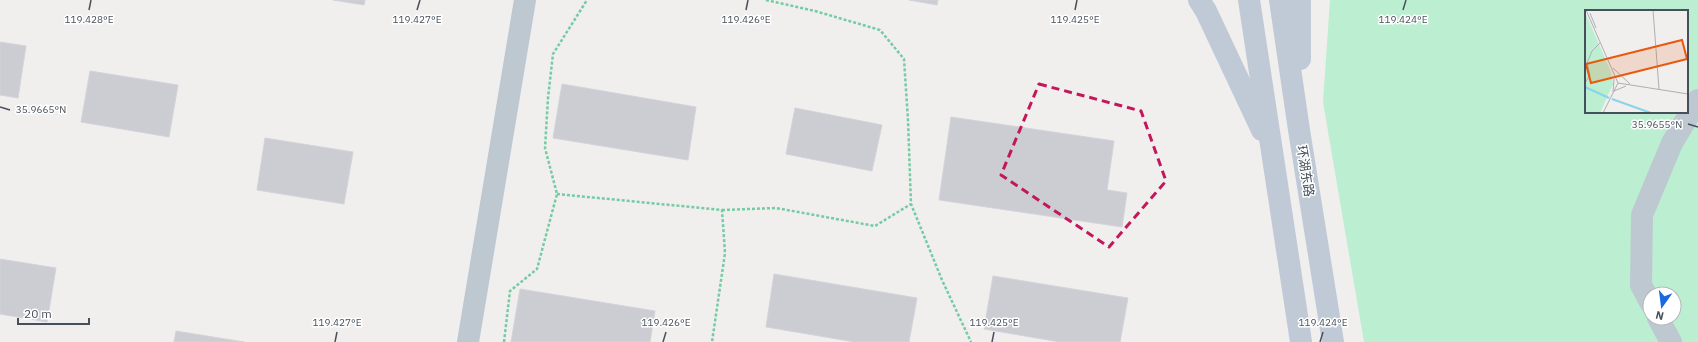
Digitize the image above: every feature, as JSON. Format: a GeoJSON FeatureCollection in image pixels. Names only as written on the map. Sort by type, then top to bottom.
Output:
{"type":"FeatureCollection","features":[{"type":"Feature","properties":{"kind":"main road"},"geometry":{"type":"LineString","coordinates":[[1199,0],[1206,11],[1273,153]]}},
{"type":"Feature","properties":{"kind":"main road"},"geometry":{"type":"LineString","coordinates":[[1249,0],[1301,342]]}},
{"type":"Feature","properties":{"kind":"main road","name":"环湖东路"},"geometry":{"type":"LineString","coordinates":[[1280,0],[1333,342]]}},
{"type":"Feature","properties":{"kind":"main road"},"geometry":{"type":"LineString","coordinates":[[1299,130],[1300,0]]}},
{"type":"Feature","properties":{"kind":"street"},"geometry":{"type":"LineString","coordinates":[[468,342],[524,0]]}},
{"type":"Feature","properties":{"kind":"street"},"geometry":{"type":"LineString","coordinates":[[1642,286],[1642,215],[1672,143],[1698,100]]}},
{"type":"Feature","properties":{"kind":"street"},"geometry":{"type":"LineString","coordinates":[[1662,326],[1670,342]]}},
{"type":"Feature","properties":{"kind":"path"},"geometry":{"type":"LineString","coordinates":[[504,342],[510,291],[537,269],[557,194],[545,148],[548,98],[553,54],[587,0]]}},
{"type":"Feature","properties":{"kind":"path"},"geometry":{"type":"LineString","coordinates":[[766,0],[815,11],[880,30],[904,59],[911,204],[942,280],[971,342]]}},
{"type":"Feature","properties":{"kind":"path"},"geometry":{"type":"LineString","coordinates":[[557,194],[722,210],[776,208],[875,226],[911,204]]}},
{"type":"Feature","properties":{"kind":"path"},"geometry":{"type":"LineString","coordinates":[[712,342],[724,253],[722,210]]}},
{"type":"Feature","properties":{"kind":"highlighted area"},"geometry":{"type":"Polygon","coordinates":[[[1039,84],[1141,111],[1166,181],[1109,247],[1001,175],[1039,84]]]}},
{"type":"Feature","properties":{"kind":"green space"},"geometry":{"type":"Polygon","coordinates":[[[1330,0],[1698,0],[1698,342],[1364,342],[1323,102],[1330,0]]]}},
{"type":"Feature","properties":{"kind":"building"},"geometry":{"type":"Polygon","coordinates":[[[333,0],[365,0],[364,5],[333,0]]]}},
{"type":"Feature","properties":{"kind":"building"},"geometry":{"type":"Polygon","coordinates":[[[909,0],[938,0],[937,5],[909,0]]]}},
{"type":"Feature","properties":{"kind":"building"},"geometry":{"type":"Polygon","coordinates":[[[0,42],[26,46],[18,98],[0,95],[0,42]]]}},
{"type":"Feature","properties":{"kind":"building"},"geometry":{"type":"Polygon","coordinates":[[[90,71],[178,85],[169,137],[81,122],[90,71]]]}},
{"type":"Feature","properties":{"kind":"building"},"geometry":{"type":"Polygon","coordinates":[[[562,84],[696,107],[688,160],[553,138],[562,84]]]}},
{"type":"Feature","properties":{"kind":"building"},"geometry":{"type":"Polygon","coordinates":[[[795,108],[882,125],[872,171],[786,154],[795,108]]]}},
{"type":"Feature","properties":{"kind":"building"},"geometry":{"type":"Polygon","coordinates":[[[951,117],[1114,141],[1107,190],[1127,193],[1122,227],[939,200],[951,117]]]}},
{"type":"Feature","properties":{"kind":"building"},"geometry":{"type":"Polygon","coordinates":[[[265,138],[353,152],[344,204],[257,190],[265,138]]]}},
{"type":"Feature","properties":{"kind":"building"},"geometry":{"type":"Polygon","coordinates":[[[0,259],[56,268],[47,322],[0,314],[0,259]]]}},
{"type":"Feature","properties":{"kind":"building"},"geometry":{"type":"Polygon","coordinates":[[[774,274],[917,298],[909,342],[855,342],[766,327],[774,274]]]}},
{"type":"Feature","properties":{"kind":"building"},"geometry":{"type":"Polygon","coordinates":[[[993,276],[1128,298],[1120,342],[1060,342],[984,329],[993,276]]]}},
{"type":"Feature","properties":{"kind":"building"},"geometry":{"type":"Polygon","coordinates":[[[520,289],[655,311],[650,342],[511,342],[520,289]]]}},
{"type":"Feature","properties":{"kind":"building"},"geometry":{"type":"Polygon","coordinates":[[[176,331],[244,342],[174,342],[176,331]]]}}]}
